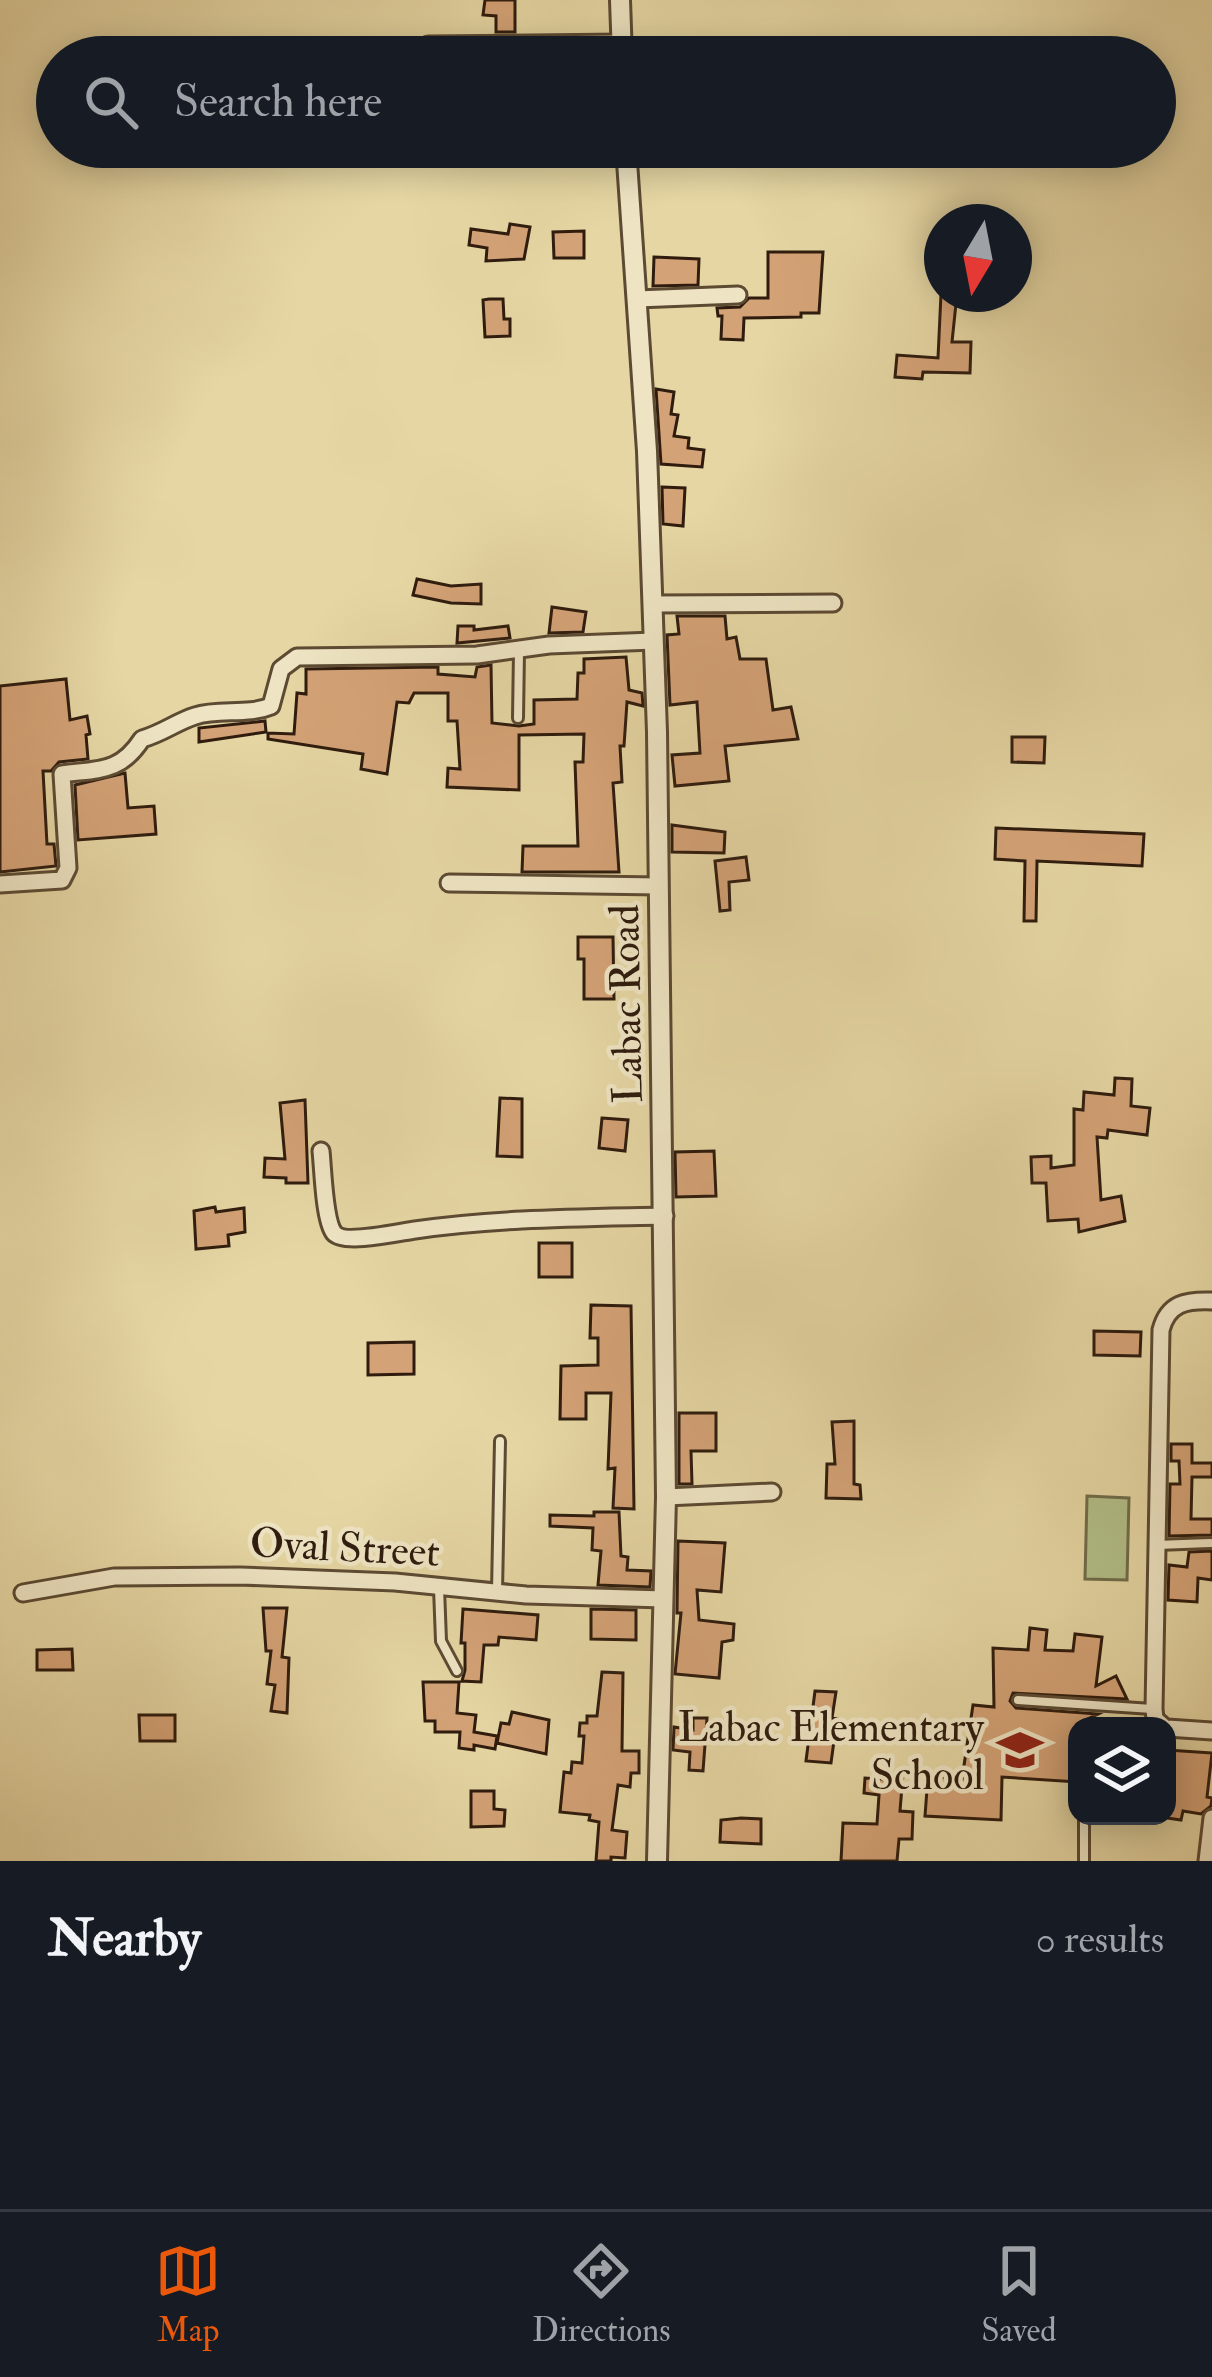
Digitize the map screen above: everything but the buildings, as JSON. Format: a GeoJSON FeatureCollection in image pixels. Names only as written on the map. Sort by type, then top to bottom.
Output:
{"type":"FeatureCollection","features":[{"type":"Feature","properties":{"kind":"street"},"geometry":{"type":"LineString","coordinates":[[620,0],[621,36]]}},
{"type":"Feature","properties":{"kind":"street","name":"Labac Road"},"geometry":{"type":"LineString","coordinates":[[628,168],[654,641],[665,1216],[666,1497],[657,1861]]}},
{"type":"Feature","properties":{"kind":"street"},"geometry":{"type":"LineString","coordinates":[[638,299],[738,296]]}},
{"type":"Feature","properties":{"kind":"street"},"geometry":{"type":"LineString","coordinates":[[652,604],[833,602]]}},
{"type":"Feature","properties":{"kind":"street"},"geometry":{"type":"LineString","coordinates":[[0,884],[62,880],[68,868],[62,775],[116,766],[130,758],[142,739],[195,716],[271,706],[281,669],[297,657],[477,655],[654,641]]}},
{"type":"Feature","properties":{"kind":"street"},"geometry":{"type":"LineString","coordinates":[[449,883],[659,886]]}},
{"type":"Feature","properties":{"kind":"street"},"geometry":{"type":"LineString","coordinates":[[322,1150],[328,1210],[333,1233],[339,1237],[361,1238],[480,1220],[665,1216]]}},
{"type":"Feature","properties":{"kind":"street"},"geometry":{"type":"LineString","coordinates":[[1155,1717],[1161,1330],[1165,1314],[1177,1304],[1212,1300]]}},
{"type":"Feature","properties":{"kind":"street"},"geometry":{"type":"LineString","coordinates":[[666,1497],[772,1492]]}},
{"type":"Feature","properties":{"kind":"street","name":"Oval Street"},"geometry":{"type":"LineString","coordinates":[[23,1593],[114,1577],[240,1576],[664,1599]]}},
{"type":"Feature","properties":{"kind":"street"},"geometry":{"type":"LineString","coordinates":[[1176,1728],[1212,1731]]}},
{"type":"Feature","properties":{"kind":"street"},"geometry":{"type":"LineString","coordinates":[[1207,1861],[1212,1818]]}},
{"type":"Feature","properties":{"kind":"lane"},"geometry":{"type":"LineString","coordinates":[[518,718],[519,650]]}},
{"type":"Feature","properties":{"kind":"lane"},"geometry":{"type":"LineString","coordinates":[[497,1592],[500,1441]]}},
{"type":"Feature","properties":{"kind":"lane"},"geometry":{"type":"LineString","coordinates":[[1155,1545],[1210,1543]]}},
{"type":"Feature","properties":{"kind":"lane"},"geometry":{"type":"LineString","coordinates":[[440,1586],[441,1641],[457,1671]]}},
{"type":"Feature","properties":{"kind":"lane"},"geometry":{"type":"LineString","coordinates":[[1018,1700],[1154,1708]]}},
{"type":"Feature","properties":{"kind":"lane"},"geometry":{"type":"LineString","coordinates":[[1084,1825],[1084,1861]]}},
{"type":"Feature","properties":{"kind":"green space"},"geometry":{"type":"Polygon","coordinates":[[[1087,1496],[1129,1498],[1127,1580],[1085,1579],[1087,1496]]]}},
{"type":"Feature","properties":{"kind":"place","name":"Labac Elementary School"},"geometry":{"type":"Point","coordinates":[1020,1750]}}]}
